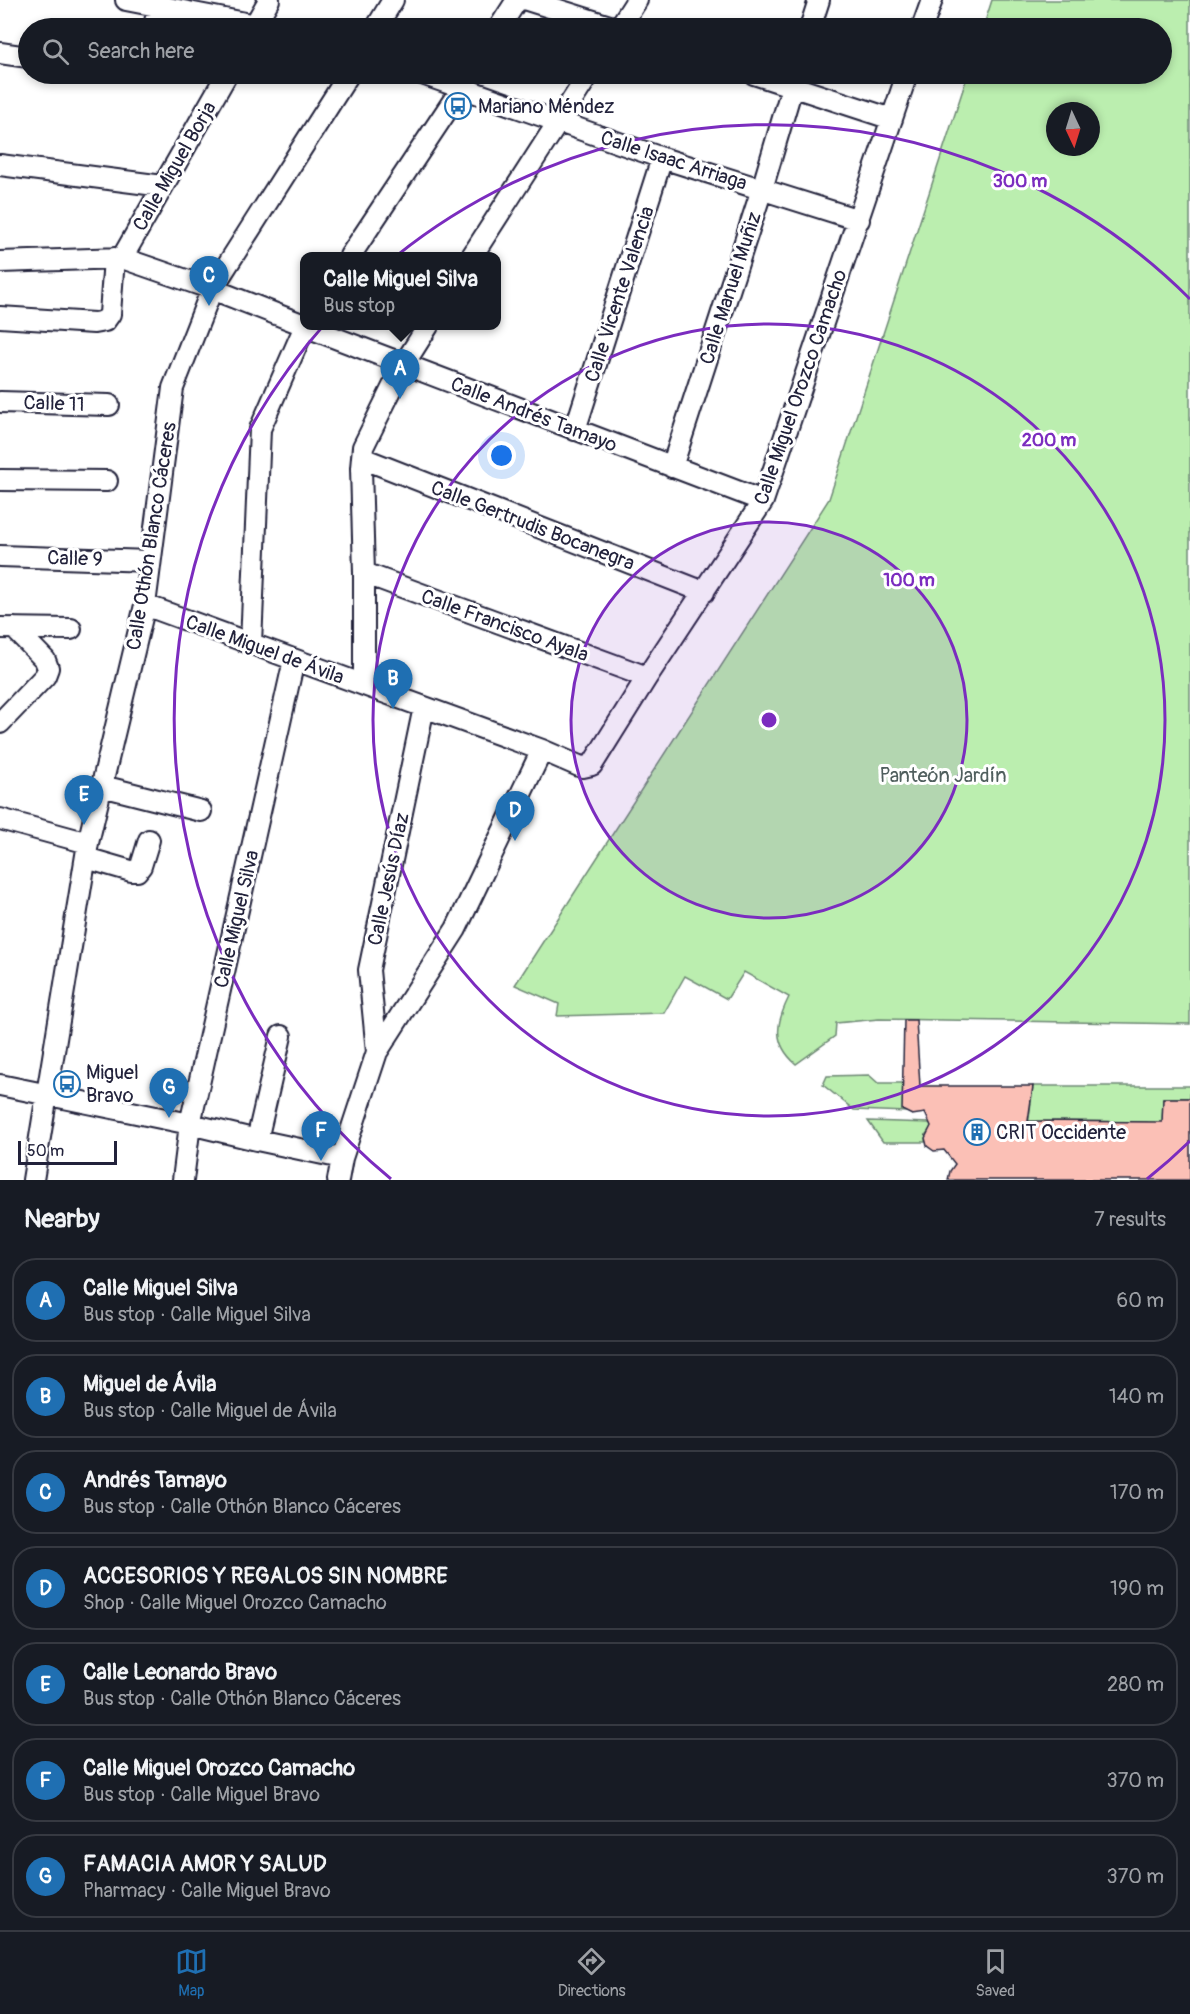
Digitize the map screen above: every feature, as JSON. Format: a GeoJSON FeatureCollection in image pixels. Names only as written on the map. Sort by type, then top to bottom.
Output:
{"type":"FeatureCollection","features":[{"type":"Feature","properties":{"kind":"street"},"geometry":{"type":"LineString","coordinates":[[126,0],[165,5],[221,18]]}},
{"type":"Feature","properties":{"kind":"street"},"geometry":{"type":"LineString","coordinates":[[263,18],[269,0]]}},
{"type":"Feature","properties":{"kind":"street"},"geometry":{"type":"LineString","coordinates":[[382,18],[393,0]]}},
{"type":"Feature","properties":{"kind":"street"},"geometry":{"type":"LineString","coordinates":[[505,18],[517,0]]}},
{"type":"Feature","properties":{"kind":"street"},"geometry":{"type":"LineString","coordinates":[[527,0],[586,18]]}},
{"type":"Feature","properties":{"kind":"street"},"geometry":{"type":"LineString","coordinates":[[625,18],[637,0]]}},
{"type":"Feature","properties":{"kind":"street"},"geometry":{"type":"LineString","coordinates":[[813,18],[819,0]]}},
{"type":"Feature","properties":{"kind":"street"},"geometry":{"type":"LineString","coordinates":[[926,18],[932,0]]}},
{"type":"Feature","properties":{"kind":"street"},"geometry":{"type":"LineString","coordinates":[[0,53],[18,56]]}},
{"type":"Feature","properties":{"kind":"street","name":"Calle Miguel Borja"},"geometry":{"type":"LineString","coordinates":[[118,258],[163,186],[221,84]]}},
{"type":"Feature","properties":{"kind":"street","name":"Calle Othón Blanco Cáceres"},"geometry":{"type":"LineString","coordinates":[[33,1180],[87,850],[145,605],[173,388],[212,289],[343,84]]}},
{"type":"Feature","properties":{"kind":"street"},"geometry":{"type":"LineString","coordinates":[[353,252],[464,84]]}},
{"type":"Feature","properties":{"kind":"street","name":"Calle Isaac Arriaga"},"geometry":{"type":"LineString","coordinates":[[476,84],[558,121],[662,158],[859,220]]}},
{"type":"Feature","properties":{"kind":"street"},"geometry":{"type":"LineString","coordinates":[[475,252],[582,84]]}},
{"type":"Feature","properties":{"kind":"street","name":"Calle Manuel Muñiz"},"geometry":{"type":"LineString","coordinates":[[672,467],[762,189],[793,84]]}},
{"type":"Feature","properties":{"kind":"street"},"geometry":{"type":"LineString","coordinates":[[804,84],[892,119]]}},
{"type":"Feature","properties":{"kind":"street","name":"Calle Miguel Orozco Camacho"},"geometry":{"type":"LineString","coordinates":[[588,767],[596,762],[647,677],[764,501],[904,84]]}},
{"type":"Feature","properties":{"kind":"street","name":"Calle Vicente Valencia"},"geometry":{"type":"LineString","coordinates":[[575,429],[662,158]]}},
{"type":"Feature","properties":{"kind":"street"},"geometry":{"type":"LineString","coordinates":[[0,165],[163,186]]}},
{"type":"Feature","properties":{"kind":"street"},"geometry":{"type":"LineString","coordinates":[[0,317],[94,323],[105,321],[110,314],[118,258]]}},
{"type":"Feature","properties":{"kind":"street","name":"Calle Andrés Tamayo"},"geometry":{"type":"LineString","coordinates":[[0,262],[118,258],[212,289],[300,324]]}},
{"type":"Feature","properties":{"kind":"street"},"geometry":{"type":"LineString","coordinates":[[251,644],[260,429],[302,330]]}},
{"type":"Feature","properties":{"kind":"street","name":"Calle Andrés Tamayo"},"geometry":{"type":"LineString","coordinates":[[315,330],[764,501]]}},
{"type":"Feature","properties":{"kind":"street"},"geometry":{"type":"LineString","coordinates":[[364,685],[363,447],[404,364],[425,330]]}},
{"type":"Feature","properties":{"kind":"street","name":"Calle 11"},"geometry":{"type":"LineString","coordinates":[[0,402],[109,405]]}},
{"type":"Feature","properties":{"kind":"street","name":"Calle Gertrudis Bocanegra"},"geometry":{"type":"LineString","coordinates":[[362,458],[704,592]]}},
{"type":"Feature","properties":{"kind":"street"},"geometry":{"type":"LineString","coordinates":[[0,480],[107,481]]}},
{"type":"Feature","properties":{"kind":"street","name":"Calle 9"},"geometry":{"type":"LineString","coordinates":[[0,556],[150,561]]}},
{"type":"Feature","properties":{"kind":"street","name":"Calle Francisco Ayala"},"geometry":{"type":"LineString","coordinates":[[364,573],[647,677]]}},
{"type":"Feature","properties":{"kind":"street","name":"Calle Miguel de Ávila"},"geometry":{"type":"LineString","coordinates":[[145,605],[542,750],[579,766],[588,767]]}},
{"type":"Feature","properties":{"kind":"street"},"geometry":{"type":"LineString","coordinates":[[7,628],[71,629]]}},
{"type":"Feature","properties":{"kind":"street"},"geometry":{"type":"LineString","coordinates":[[1,721],[45,676],[48,668],[45,660],[7,628]]}},
{"type":"Feature","properties":{"kind":"street","name":"Calle Miguel Silva"},"geometry":{"type":"LineString","coordinates":[[183,1180],[190,1124],[294,660]]}},
{"type":"Feature","properties":{"kind":"street","name":"Calle Jesús Díaz"},"geometry":{"type":"LineString","coordinates":[[377,1052],[369,970],[424,707]]}},
{"type":"Feature","properties":{"kind":"street"},"geometry":{"type":"LineString","coordinates":[[338,1180],[342,1158],[377,1052],[456,928],[542,750]]}},
{"type":"Feature","properties":{"kind":"street"},"geometry":{"type":"LineString","coordinates":[[102,786],[201,811]]}},
{"type":"Feature","properties":{"kind":"street"},"geometry":{"type":"LineString","coordinates":[[0,819],[87,850],[130,872],[137,871],[141,866],[149,840]]}},
{"type":"Feature","properties":{"kind":"street"},"geometry":{"type":"LineString","coordinates":[[257,1140],[281,1036]]}},
{"type":"Feature","properties":{"kind":"street"},"geometry":{"type":"LineString","coordinates":[[0,1085],[342,1158]]}},
{"type":"Feature","properties":{"kind":"green space","name":"Panteón Jardín"},"geometry":{"type":"Polygon","coordinates":[[[992,0],[1190,0],[1190,1024],[879,1019],[836,1023],[835,1036],[796,1064],[783,1048],[779,1032],[781,1015],[789,997],[744,972],[727,999],[685,976],[664,1013],[557,1016],[559,1004],[515,985],[829,499],[965,84],[1172,84],[1172,18],[986,18],[992,0]]]}},
{"type":"Feature","properties":{"kind":"green space"},"geometry":{"type":"Polygon","coordinates":[[[869,1075],[878,1083],[903,1083],[907,1112],[854,1110],[823,1085],[827,1076],[869,1075]]]}},
{"type":"Feature","properties":{"kind":"green space"},"geometry":{"type":"Polygon","coordinates":[[[1033,1086],[1190,1086],[1190,1098],[1163,1098],[1161,1178],[1147,1122],[1037,1121],[1035,1180],[1022,1174],[1033,1086]]]}},
{"type":"Feature","properties":{"kind":"green space"},"geometry":{"type":"Polygon","coordinates":[[[868,1121],[930,1123],[932,1127],[926,1134],[925,1142],[883,1142],[868,1121]]]}},
{"type":"Feature","properties":{"kind":"building"},"geometry":{"type":"Polygon","coordinates":[[[904,1020],[916,1020],[920,1086],[1033,1086],[1028,1121],[1162,1122],[1163,1098],[1190,1098],[1190,1180],[948,1180],[955,1164],[944,1150],[934,1151],[927,1146],[925,1138],[931,1126],[925,1113],[912,1115],[902,1110],[904,1020]]]}},
{"type":"Feature","properties":{"kind":"place","name":"Mariano Méndez"},"geometry":{"type":"Point","coordinates":[458,106]}},
{"type":"Feature","properties":{"kind":"place","name":"Andrés Tamayo"},"geometry":{"type":"Point","coordinates":[209,306]}},
{"type":"Feature","properties":{"kind":"place","name":"Calle Miguel Silva"},"geometry":{"type":"Point","coordinates":[400,399]}},
{"type":"Feature","properties":{"kind":"place","name":"Miguel de Ávila"},"geometry":{"type":"Point","coordinates":[393,709]}},
{"type":"Feature","properties":{"kind":"place","name":"Calle Leonardo Bravo"},"geometry":{"type":"Point","coordinates":[84,825]}},
{"type":"Feature","properties":{"kind":"place","name":"ACCESORIOS Y REGALOS SIN NOMBRE"},"geometry":{"type":"Point","coordinates":[515,841]}},
{"type":"Feature","properties":{"kind":"place","name":"Miguel Bravo"},"geometry":{"type":"Point","coordinates":[67,1084]}},
{"type":"Feature","properties":{"kind":"place","name":"FAMACIA AMOR Y SALUD"},"geometry":{"type":"Point","coordinates":[169,1118]}},
{"type":"Feature","properties":{"kind":"place","name":"CRIT Occidente"},"geometry":{"type":"Point","coordinates":[977,1132]}},
{"type":"Feature","properties":{"kind":"place","name":"Calle Miguel Orozco Camacho"},"geometry":{"type":"Point","coordinates":[321,1161]}}]}
